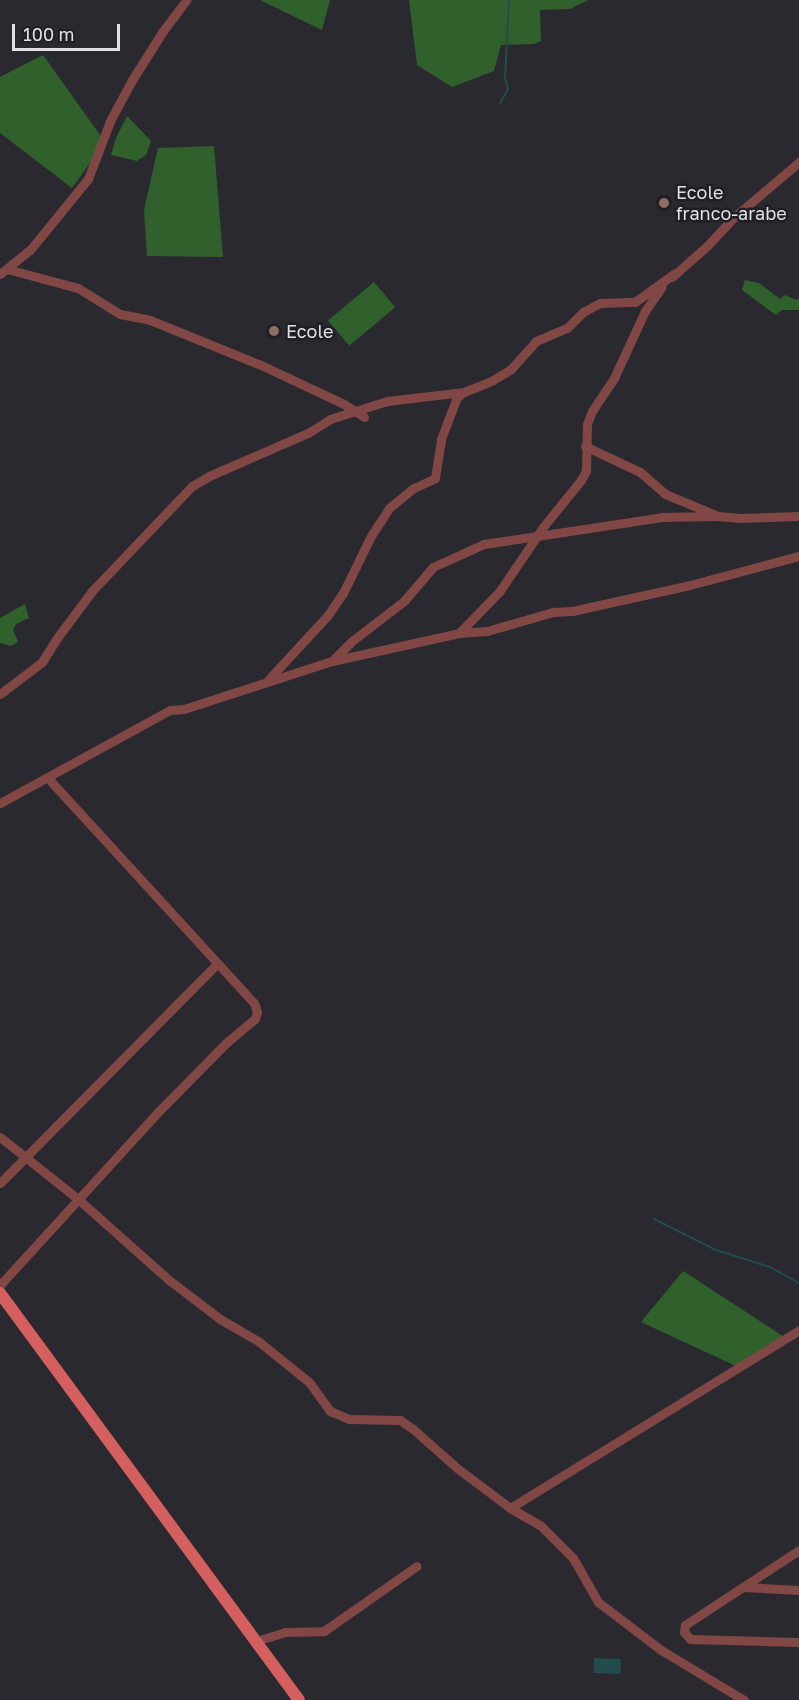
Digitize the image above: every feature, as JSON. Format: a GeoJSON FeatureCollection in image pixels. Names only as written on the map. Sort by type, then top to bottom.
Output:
{"type":"FeatureCollection","features":[{"type":"Feature","properties":{"kind":"main road"},"geometry":{"type":"LineString","coordinates":[[0,1293],[299,1700]]}},
{"type":"Feature","properties":{"kind":"street"},"geometry":{"type":"LineString","coordinates":[[4,271],[30,250],[88,179],[110,121],[132,80],[186,0]]}},
{"type":"Feature","properties":{"kind":"street"},"geometry":{"type":"LineString","coordinates":[[267,682],[328,615],[346,587],[370,536],[389,508],[414,488],[435,478],[441,439],[457,397],[511,369],[536,341],[551,332],[567,328],[583,312],[600,303],[635,302],[708,245],[733,218],[799,162]]}},
{"type":"Feature","properties":{"kind":"street"},"geometry":{"type":"LineString","coordinates":[[4,271],[78,288],[120,314],[150,320],[261,365],[324,394],[364,417]]}},
{"type":"Feature","properties":{"kind":"street"},"geometry":{"type":"LineString","coordinates":[[459,633],[499,592],[536,536],[581,480],[586,471],[585,446],[592,411],[614,378],[648,306],[675,273]]}},
{"type":"Feature","properties":{"kind":"street"},"geometry":{"type":"LineString","coordinates":[[0,694],[42,662],[92,591],[192,486],[209,476],[308,433],[330,419],[387,401],[464,392]]}},
{"type":"Feature","properties":{"kind":"street"},"geometry":{"type":"LineString","coordinates":[[585,446],[640,472],[665,494],[718,516]]}},
{"type":"Feature","properties":{"kind":"street"},"geometry":{"type":"LineString","coordinates":[[332,661],[352,641],[405,601],[433,567],[483,544],[662,517],[799,516]]}},
{"type":"Feature","properties":{"kind":"street"},"geometry":{"type":"LineString","coordinates":[[0,803],[159,715],[332,661],[459,633],[487,631],[553,612],[572,611],[686,586],[799,556]]}},
{"type":"Feature","properties":{"kind":"street"},"geometry":{"type":"LineString","coordinates":[[0,1285],[179,1091],[255,1019],[257,1012],[254,1003],[47,777]]}},
{"type":"Feature","properties":{"kind":"street"},"geometry":{"type":"LineString","coordinates":[[0,1183],[28,1158],[63,1118],[217,964]]}},
{"type":"Feature","properties":{"kind":"street"},"geometry":{"type":"LineString","coordinates":[[0,1137],[78,1199],[169,1280],[220,1319],[258,1341],[309,1382],[330,1411],[349,1419],[400,1420],[510,1508],[540,1525],[573,1558],[598,1602],[661,1650],[744,1700]]}},
{"type":"Feature","properties":{"kind":"street"},"geometry":{"type":"LineString","coordinates":[[510,1508],[799,1330]]}},
{"type":"Feature","properties":{"kind":"street"},"geometry":{"type":"LineString","coordinates":[[799,1550],[685,1625],[684,1632],[690,1639],[799,1642]]}},
{"type":"Feature","properties":{"kind":"street"},"geometry":{"type":"LineString","coordinates":[[256,1641],[285,1632],[324,1631],[417,1566]]}},
{"type":"Feature","properties":{"kind":"street"},"geometry":{"type":"LineString","coordinates":[[743,1587],[799,1590]]}},
{"type":"Feature","properties":{"kind":"green space"},"geometry":{"type":"Polygon","coordinates":[[[260,0],[330,0],[322,30],[260,0]]]}},
{"type":"Feature","properties":{"kind":"green space"},"geometry":{"type":"Polygon","coordinates":[[[409,0],[588,0],[570,9],[540,10],[541,41],[534,44],[501,45],[494,71],[452,87],[417,65],[409,0]]]}},
{"type":"Feature","properties":{"kind":"green space"},"geometry":{"type":"Polygon","coordinates":[[[43,55],[105,142],[72,188],[0,133],[0,77],[43,55]]]}},
{"type":"Feature","properties":{"kind":"green space"},"geometry":{"type":"Polygon","coordinates":[[[127,116],[151,141],[146,155],[137,161],[111,155],[116,138],[127,116]]]}},
{"type":"Feature","properties":{"kind":"green space"},"geometry":{"type":"Polygon","coordinates":[[[214,146],[223,257],[147,256],[144,210],[158,148],[214,146]]]}},
{"type":"Feature","properties":{"kind":"green space"},"geometry":{"type":"Polygon","coordinates":[[[745,280],[759,283],[780,299],[785,295],[796,300],[799,298],[799,310],[782,310],[776,315],[742,290],[745,280]]]}},
{"type":"Feature","properties":{"kind":"green space"},"geometry":{"type":"Polygon","coordinates":[[[374,282],[395,307],[349,346],[328,321],[374,282]]]}},
{"type":"Feature","properties":{"kind":"green space"},"geometry":{"type":"Polygon","coordinates":[[[25,604],[29,618],[16,624],[13,630],[18,642],[11,646],[0,643],[0,618],[25,604]]]}},
{"type":"Feature","properties":{"kind":"green space"},"geometry":{"type":"Polygon","coordinates":[[[683,1271],[786,1338],[738,1367],[641,1322],[683,1271]]]}},
{"type":"Feature","properties":{"kind":"shaded area"},"geometry":{"type":"Polygon","coordinates":[[[594,1658],[621,1659],[620,1674],[593,1673],[594,1658]]]}},
{"type":"Feature","properties":{"kind":"waterway"},"geometry":{"type":"LineString","coordinates":[[500,103],[508,89],[505,78],[509,0]]}},
{"type":"Feature","properties":{"kind":"waterway"},"geometry":{"type":"LineString","coordinates":[[654,1219],[716,1250],[770,1267],[799,1283]]}},
{"type":"Feature","properties":{"kind":"place","name":"Ecole franco-arabe"},"geometry":{"type":"Point","coordinates":[664,203]}},
{"type":"Feature","properties":{"kind":"place","name":"Ecole"},"geometry":{"type":"Point","coordinates":[274,331]}}]}
